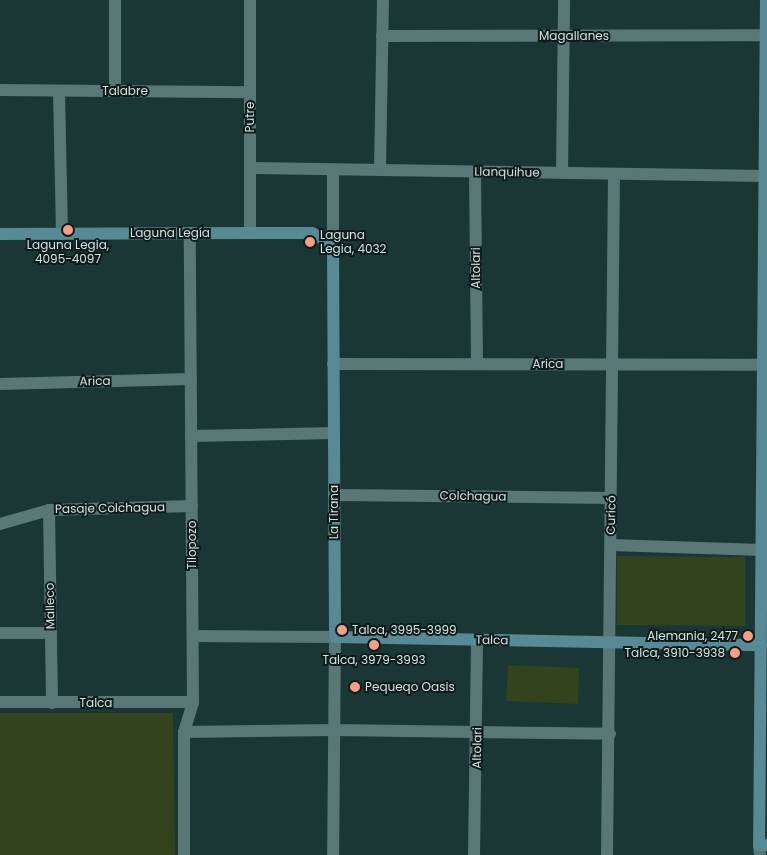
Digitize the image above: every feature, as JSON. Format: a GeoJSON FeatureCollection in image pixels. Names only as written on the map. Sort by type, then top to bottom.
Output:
{"type":"FeatureCollection","features":[{"type":"Feature","properties":{"kind":"street"},"geometry":{"type":"LineString","coordinates":[[115,0],[115,91]]}},
{"type":"Feature","properties":{"kind":"street","name":"Putre"},"geometry":{"type":"LineString","coordinates":[[250,0],[250,233]]}},
{"type":"Feature","properties":{"kind":"street"},"geometry":{"type":"LineString","coordinates":[[380,170],[383,0]]}},
{"type":"Feature","properties":{"kind":"street"},"geometry":{"type":"LineString","coordinates":[[562,173],[564,0]]}},
{"type":"Feature","properties":{"kind":"street"},"geometry":{"type":"LineString","coordinates":[[762,848],[766,0]]}},
{"type":"Feature","properties":{"kind":"street","name":"Magallanes"},"geometry":{"type":"LineString","coordinates":[[382,36],[766,35]]}},
{"type":"Feature","properties":{"kind":"street","name":"Talabre"},"geometry":{"type":"LineString","coordinates":[[0,90],[250,92]]}},
{"type":"Feature","properties":{"kind":"street"},"geometry":{"type":"LineString","coordinates":[[59,91],[62,234]]}},
{"type":"Feature","properties":{"kind":"street","name":"Llanquihue"},"geometry":{"type":"LineString","coordinates":[[250,168],[765,176]]}},
{"type":"Feature","properties":{"kind":"street","name":"La Tirana"},"geometry":{"type":"LineString","coordinates":[[333,170],[335,637],[333,855]]}},
{"type":"Feature","properties":{"kind":"street","name":"Altolari"},"geometry":{"type":"LineString","coordinates":[[475,172],[477,364]]}},
{"type":"Feature","properties":{"kind":"street","name":"Curicó"},"geometry":{"type":"LineString","coordinates":[[607,855],[610,734],[614,174]]}},
{"type":"Feature","properties":{"kind":"street","name":"Tilopozo"},"geometry":{"type":"LineString","coordinates":[[184,855],[184,732],[193,702],[190,233]]}},
{"type":"Feature","properties":{"kind":"street","name":"Laguna Legía"},"geometry":{"type":"LineString","coordinates":[[0,234],[312,233],[326,238],[333,249]]}},
{"type":"Feature","properties":{"kind":"street","name":"Arica"},"geometry":{"type":"LineString","coordinates":[[333,364],[763,365]]}},
{"type":"Feature","properties":{"kind":"street","name":"Arica"},"geometry":{"type":"LineString","coordinates":[[0,384],[191,379]]}},
{"type":"Feature","properties":{"kind":"street"},"geometry":{"type":"LineString","coordinates":[[191,436],[334,433]]}},
{"type":"Feature","properties":{"kind":"street","name":"Colchagua"},"geometry":{"type":"LineString","coordinates":[[334,495],[612,498]]}},
{"type":"Feature","properties":{"kind":"street","name":"Pasaje Colchagua"},"geometry":{"type":"LineString","coordinates":[[0,524],[49,510],[192,506]]}},
{"type":"Feature","properties":{"kind":"street","name":"Malleco"},"geometry":{"type":"LineString","coordinates":[[49,510],[52,703]]}},
{"type":"Feature","properties":{"kind":"street"},"geometry":{"type":"LineString","coordinates":[[611,546],[762,550]]}},
{"type":"Feature","properties":{"kind":"street"},"geometry":{"type":"LineString","coordinates":[[0,633],[50,633]]}},
{"type":"Feature","properties":{"kind":"street","name":"Talca"},"geometry":{"type":"LineString","coordinates":[[192,636],[764,645]]}},
{"type":"Feature","properties":{"kind":"street","name":"Altolari"},"geometry":{"type":"LineString","coordinates":[[474,855],[478,732],[477,640]]}},
{"type":"Feature","properties":{"kind":"street","name":"Talca"},"geometry":{"type":"LineString","coordinates":[[0,702],[193,702]]}},
{"type":"Feature","properties":{"kind":"street"},"geometry":{"type":"LineString","coordinates":[[184,732],[335,730],[610,734]]}},
{"type":"Feature","properties":{"kind":"green space"},"geometry":{"type":"Polygon","coordinates":[[[617,556],[745,557],[745,626],[617,625],[617,556]]]}},
{"type":"Feature","properties":{"kind":"green space"},"geometry":{"type":"Polygon","coordinates":[[[508,665],[579,668],[578,704],[506,701],[508,665]]]}},
{"type":"Feature","properties":{"kind":"green space"},"geometry":{"type":"Polygon","coordinates":[[[0,713],[173,713],[175,855],[0,855],[0,713]]]}},
{"type":"Feature","properties":{"kind":"place","name":"Laguna Legia, 4095-4097"},"geometry":{"type":"Point","coordinates":[68,230]}},
{"type":"Feature","properties":{"kind":"place","name":"Laguna Legia, 4032"},"geometry":{"type":"Point","coordinates":[310,242]}},
{"type":"Feature","properties":{"kind":"place","name":"Talca, 3995-3999"},"geometry":{"type":"Point","coordinates":[342,630]}},
{"type":"Feature","properties":{"kind":"place","name":"Alemania, 2477"},"geometry":{"type":"Point","coordinates":[748,636]}},
{"type":"Feature","properties":{"kind":"place","name":"Talca, 3979-3993"},"geometry":{"type":"Point","coordinates":[374,645]}},
{"type":"Feature","properties":{"kind":"place","name":"Talca, 3910-3938"},"geometry":{"type":"Point","coordinates":[735,653]}},
{"type":"Feature","properties":{"kind":"place","name":"Pequeqo Oasis"},"geometry":{"type":"Point","coordinates":[355,687]}}]}
